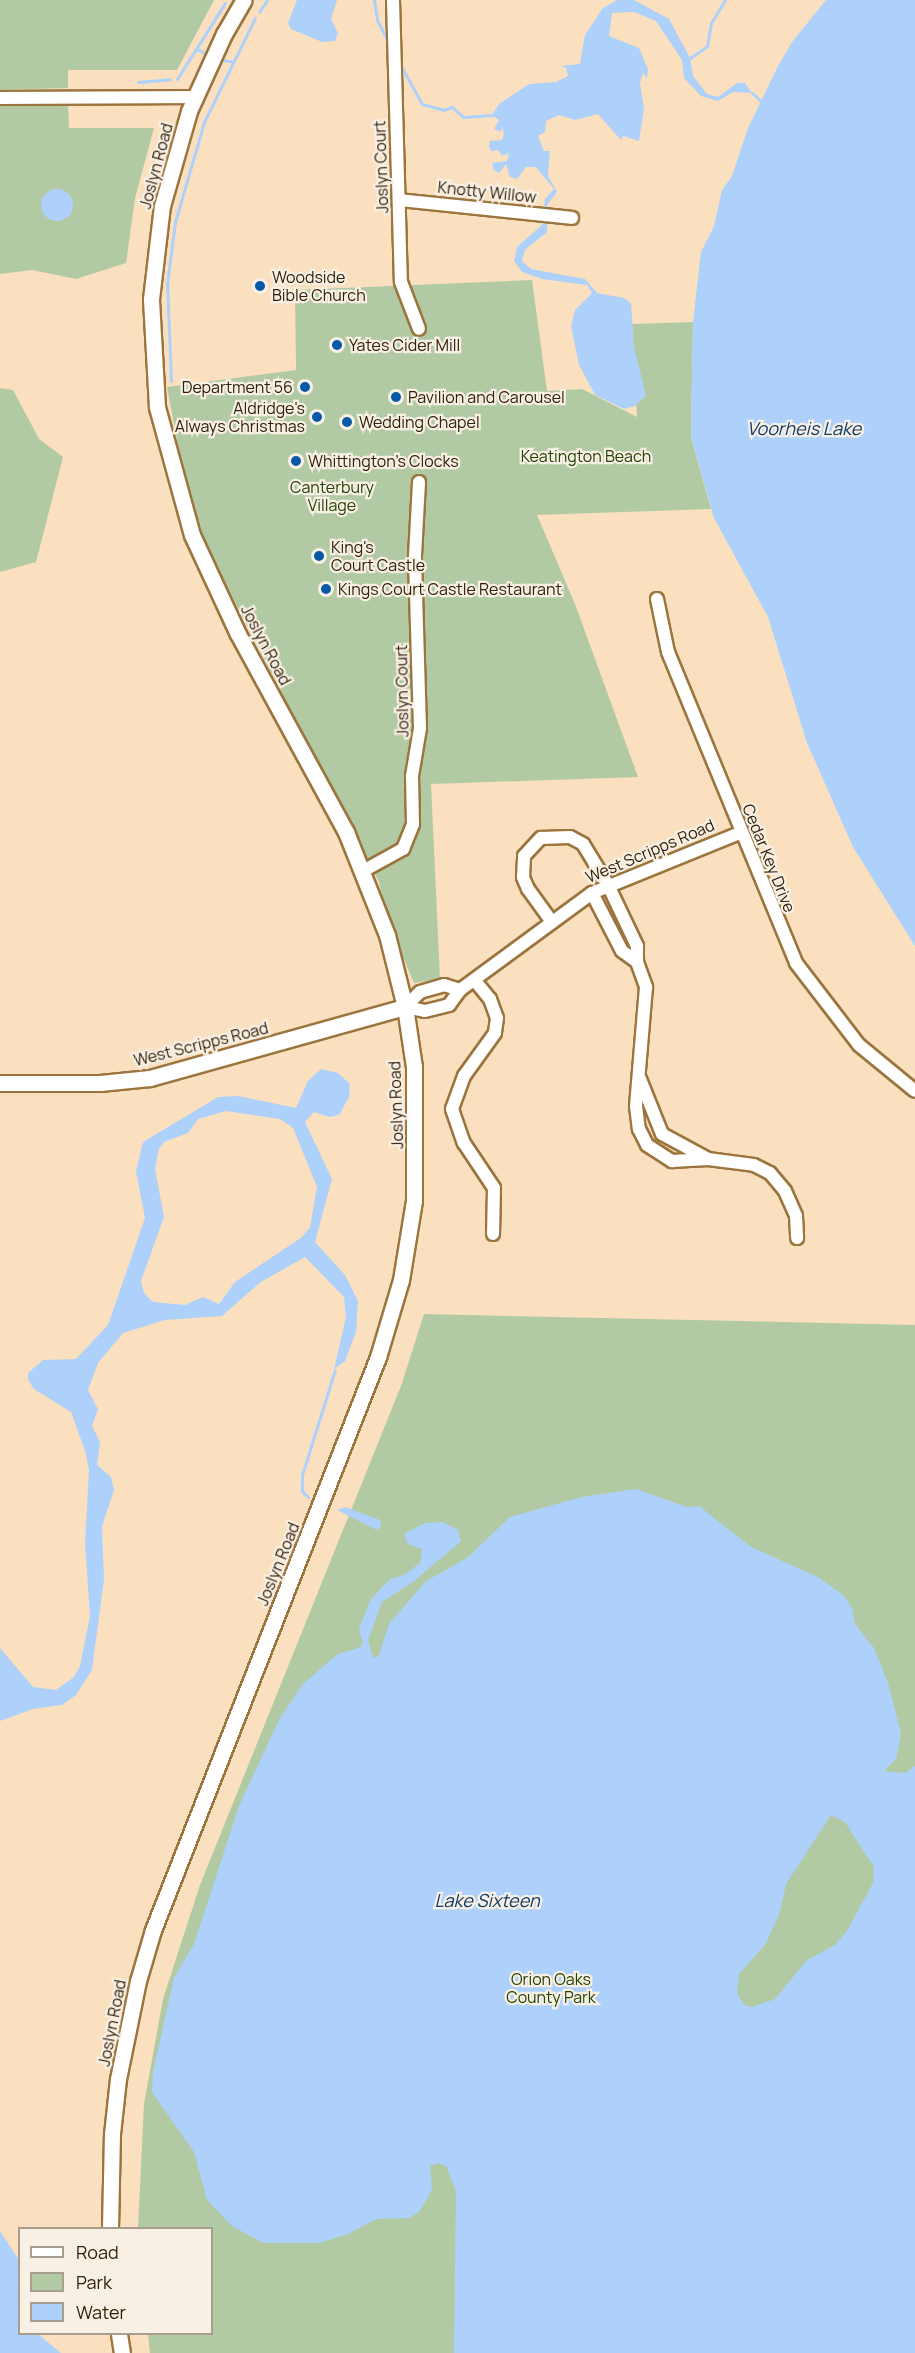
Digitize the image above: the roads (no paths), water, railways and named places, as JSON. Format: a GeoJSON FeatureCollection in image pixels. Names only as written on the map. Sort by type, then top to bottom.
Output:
{"type":"FeatureCollection","features":[{"type":"Feature","properties":{"kind":"street","name":"Joslyn Road"},"geometry":{"type":"LineString","coordinates":[[110,2227],[112,2134],[118,2079],[138,1982],[153,1930],[362,1402],[401,1280],[414,1201],[417,1151],[414,1067],[405,1006],[387,935],[363,871],[325,792],[238,634],[192,535],[159,416],[151,299],[157,242],[174,157],[195,97],[224,34],[244,0]]}},
{"type":"Feature","properties":{"kind":"street","name":"Joslyn Court"},"geometry":{"type":"LineString","coordinates":[[393,0],[402,288],[419,329]]}},
{"type":"Feature","properties":{"kind":"street"},"geometry":{"type":"LineString","coordinates":[[0,98],[195,97]]}},
{"type":"Feature","properties":{"kind":"street","name":"Knotty Willow"},"geometry":{"type":"LineString","coordinates":[[399,200],[572,218]]}},
{"type":"Feature","properties":{"kind":"street","name":"Joslyn Court"},"geometry":{"type":"LineString","coordinates":[[363,871],[403,849],[413,824],[412,776],[420,728],[414,537],[419,482]]}},
{"type":"Feature","properties":{"kind":"street","name":"Cedar Key Drive"},"geometry":{"type":"LineString","coordinates":[[657,600],[668,651],[740,833],[802,972],[859,1045],[915,1091]]}},
{"type":"Feature","properties":{"kind":"street","name":"West Scripps Road"},"geometry":{"type":"LineString","coordinates":[[405,1006],[425,1011],[449,1005],[460,990],[476,982],[592,893],[740,833]]}},
{"type":"Feature","properties":{"kind":"street"},"geometry":{"type":"LineString","coordinates":[[552,922],[523,877],[524,856],[541,838],[570,837],[583,844],[608,885],[637,946],[637,962],[646,987],[636,1106],[639,1129],[647,1145],[672,1161],[708,1159],[754,1165],[770,1173],[785,1191],[796,1216],[797,1238]]}},
{"type":"Feature","properties":{"kind":"street"},"geometry":{"type":"LineString","coordinates":[[592,893],[622,951],[637,962]]}},
{"type":"Feature","properties":{"kind":"street"},"geometry":{"type":"LineString","coordinates":[[476,982],[490,999],[497,1018],[495,1033],[464,1076],[452,1109],[464,1143],[494,1188],[493,1234]]}},
{"type":"Feature","properties":{"kind":"street","name":"West Scripps Road"},"geometry":{"type":"LineString","coordinates":[[0,1083],[100,1083],[156,1077],[405,1006],[420,992],[444,985],[460,990]]}},
{"type":"Feature","properties":{"kind":"street"},"geometry":{"type":"LineString","coordinates":[[639,1076],[662,1134],[708,1159]]}},
{"type":"Feature","properties":{"kind":"street"},"geometry":{"type":"LineString","coordinates":[[119,2335],[122,2353]]}},
{"type":"Feature","properties":{"kind":"water"},"geometry":{"type":"Polygon","coordinates":[[[297,0],[337,0],[331,19],[338,33],[335,41],[322,42],[291,29],[288,23],[297,0]]]}},
{"type":"Feature","properties":{"kind":"water"},"geometry":{"type":"Polygon","coordinates":[[[617,0],[634,0],[669,19],[690,58],[693,76],[707,94],[718,97],[737,83],[745,83],[752,93],[733,92],[718,101],[701,96],[684,78],[682,60],[656,21],[634,12],[612,13],[609,36],[639,48],[648,69],[647,79],[643,73],[640,83],[644,109],[639,141],[623,136],[621,140],[598,114],[575,120],[559,115],[546,121],[545,132],[538,136],[544,151],[550,151],[548,176],[557,192],[547,205],[547,232],[525,250],[522,261],[531,269],[585,279],[597,293],[624,298],[631,303],[634,347],[646,395],[635,406],[624,409],[595,395],[579,365],[571,326],[575,310],[592,293],[587,285],[542,279],[522,272],[514,261],[517,247],[542,225],[545,199],[554,189],[536,167],[526,167],[517,179],[510,177],[506,164],[499,173],[494,170],[492,163],[507,161],[509,153],[502,156],[498,150],[491,151],[489,146],[490,141],[502,140],[504,134],[502,126],[501,132],[494,129],[499,120],[492,115],[499,104],[529,84],[556,82],[568,76],[566,68],[561,66],[580,64],[585,35],[603,8],[617,0]]]}},
{"type":"Feature","properties":{"kind":"water","name":"Voorheis Lake"},"geometry":{"type":"Polygon","coordinates":[[[826,0],[915,0],[915,946],[853,847],[807,743],[768,617],[714,518],[691,437],[693,322],[701,252],[714,226],[722,190],[732,176],[748,128],[777,68],[792,42],[826,0]]]}},
{"type":"Feature","properties":{"kind":"water"},"geometry":{"type":"Polygon","coordinates":[[[57,189],[68,194],[73,205],[68,216],[57,221],[46,216],[41,205],[46,194],[57,189]]]}},
{"type":"Feature","properties":{"kind":"water"},"geometry":{"type":"Polygon","coordinates":[[[321,1069],[338,1073],[350,1084],[349,1097],[339,1115],[330,1117],[314,1112],[305,1122],[332,1179],[315,1242],[345,1275],[358,1301],[356,1332],[345,1361],[334,1369],[346,1317],[344,1297],[305,1257],[261,1282],[222,1316],[165,1320],[123,1333],[98,1363],[88,1390],[98,1409],[92,1426],[100,1442],[97,1465],[111,1477],[114,1490],[102,1527],[104,1579],[92,1670],[76,1695],[62,1705],[33,1709],[0,1721],[0,1648],[33,1687],[56,1690],[74,1677],[80,1666],[90,1616],[85,1543],[89,1470],[85,1451],[71,1412],[34,1389],[28,1380],[28,1373],[43,1360],[76,1359],[108,1325],[145,1218],[136,1171],[143,1142],[218,1097],[238,1096],[296,1108],[308,1081],[321,1069]],[[226,1111],[198,1119],[188,1133],[164,1142],[159,1149],[155,1169],[164,1217],[141,1281],[144,1293],[153,1302],[185,1305],[203,1297],[219,1304],[235,1282],[302,1237],[310,1227],[317,1187],[293,1128],[280,1119],[226,1111]]]}},
{"type":"Feature","properties":{"kind":"water","name":"Lake Sixteen"},"geometry":{"type":"Polygon","coordinates":[[[636,1489],[687,1507],[699,1506],[751,1547],[818,1577],[844,1596],[852,1608],[855,1624],[874,1648],[888,1683],[901,1734],[896,1759],[884,1771],[905,1773],[915,1766],[915,2353],[454,2353],[456,2192],[447,2167],[439,2163],[430,2166],[432,2190],[419,2212],[409,2218],[376,2219],[348,2234],[319,2243],[263,2243],[232,2226],[207,2200],[194,2152],[152,2092],[153,2072],[174,1978],[194,1944],[239,1806],[280,1718],[303,1684],[338,1654],[359,1648],[363,1643],[359,1629],[371,1599],[390,1579],[404,1575],[420,1563],[422,1549],[408,1544],[404,1534],[425,1523],[442,1522],[458,1530],[461,1541],[413,1582],[382,1602],[368,1640],[373,1658],[379,1655],[389,1624],[426,1581],[467,1558],[510,1517],[582,1497],[636,1489]],[[831,1815],[786,1884],[780,1912],[765,1945],[739,1974],[737,1993],[744,2005],[752,2007],[775,1999],[807,1960],[835,1945],[847,1931],[873,1883],[874,1867],[845,1822],[831,1815]]]}},
{"type":"Feature","properties":{"kind":"water"},"geometry":{"type":"Polygon","coordinates":[[[345,1507],[380,1520],[381,1526],[377,1530],[337,1510],[345,1507]]]}},
{"type":"Feature","properties":{"kind":"water"},"geometry":{"type":"Polygon","coordinates":[[[0,2231],[18,2258],[18,2335],[39,2335],[61,2353],[0,2353],[0,2231]]]}},
{"type":"Feature","properties":{"kind":"waterway"},"geometry":{"type":"LineString","coordinates":[[259,12],[267,0]]}},
{"type":"Feature","properties":{"kind":"waterway"},"geometry":{"type":"LineString","coordinates":[[374,0],[377,20],[387,40]]}},
{"type":"Feature","properties":{"kind":"waterway"},"geometry":{"type":"LineString","coordinates":[[690,58],[707,46],[711,23],[725,0]]}},
{"type":"Feature","properties":{"kind":"waterway"},"geometry":{"type":"LineString","coordinates":[[177,79],[225,3]]}},
{"type":"Feature","properties":{"kind":"waterway"},"geometry":{"type":"LineString","coordinates":[[171,381],[167,283],[175,222],[204,122],[255,18]]}},
{"type":"Feature","properties":{"kind":"waterway"},"geometry":{"type":"LineString","coordinates":[[197,49],[209,55]]}},
{"type":"Feature","properties":{"kind":"waterway"},"geometry":{"type":"LineString","coordinates":[[218,59],[233,62]]}},
{"type":"Feature","properties":{"kind":"waterway"},"geometry":{"type":"LineString","coordinates":[[401,66],[422,104],[444,110],[452,107],[463,117],[492,115]]}},
{"type":"Feature","properties":{"kind":"waterway"},"geometry":{"type":"LineString","coordinates":[[138,82],[170,79]]}},
{"type":"Feature","properties":{"kind":"waterway"},"geometry":{"type":"LineString","coordinates":[[752,93],[761,101]]}},
{"type":"Feature","properties":{"kind":"waterway"},"geometry":{"type":"LineString","coordinates":[[308,1497],[302,1491],[302,1475],[335,1370]]}},
{"type":"Feature","properties":{"kind":"place","name":"Woodside Bible Church"},"geometry":{"type":"Point","coordinates":[260,286]}},
{"type":"Feature","properties":{"kind":"place","name":"Yates Cider Mill"},"geometry":{"type":"Point","coordinates":[337,345]}},
{"type":"Feature","properties":{"kind":"place","name":"Department 56"},"geometry":{"type":"Point","coordinates":[305,387]}},
{"type":"Feature","properties":{"kind":"place","name":"Pavilion and Carousel"},"geometry":{"type":"Point","coordinates":[396,397]}},
{"type":"Feature","properties":{"kind":"place","name":"Aldridge's Always Christmas"},"geometry":{"type":"Point","coordinates":[317,417]}},
{"type":"Feature","properties":{"kind":"place","name":"Wedding Chapel"},"geometry":{"type":"Point","coordinates":[347,422]}},
{"type":"Feature","properties":{"kind":"place","name":"Whittington's Clocks"},"geometry":{"type":"Point","coordinates":[296,461]}},
{"type":"Feature","properties":{"kind":"place","name":"King's Court Castle"},"geometry":{"type":"Point","coordinates":[319,556]}},
{"type":"Feature","properties":{"kind":"place","name":"Kings Court Castle Restaurant"},"geometry":{"type":"Point","coordinates":[326,589]}},
{"type":"Feature","properties":{"kind":"park label","name":"Keatington Beach"},"geometry":{"type":"Point","coordinates":[586,456]}},
{"type":"Feature","properties":{"kind":"park label","name":"Canterbury Village"},"geometry":{"type":"Point","coordinates":[332,496]}},
{"type":"Feature","properties":{"kind":"park label","name":"Orion Oaks County Park"},"geometry":{"type":"Point","coordinates":[551,1988]}}]}
